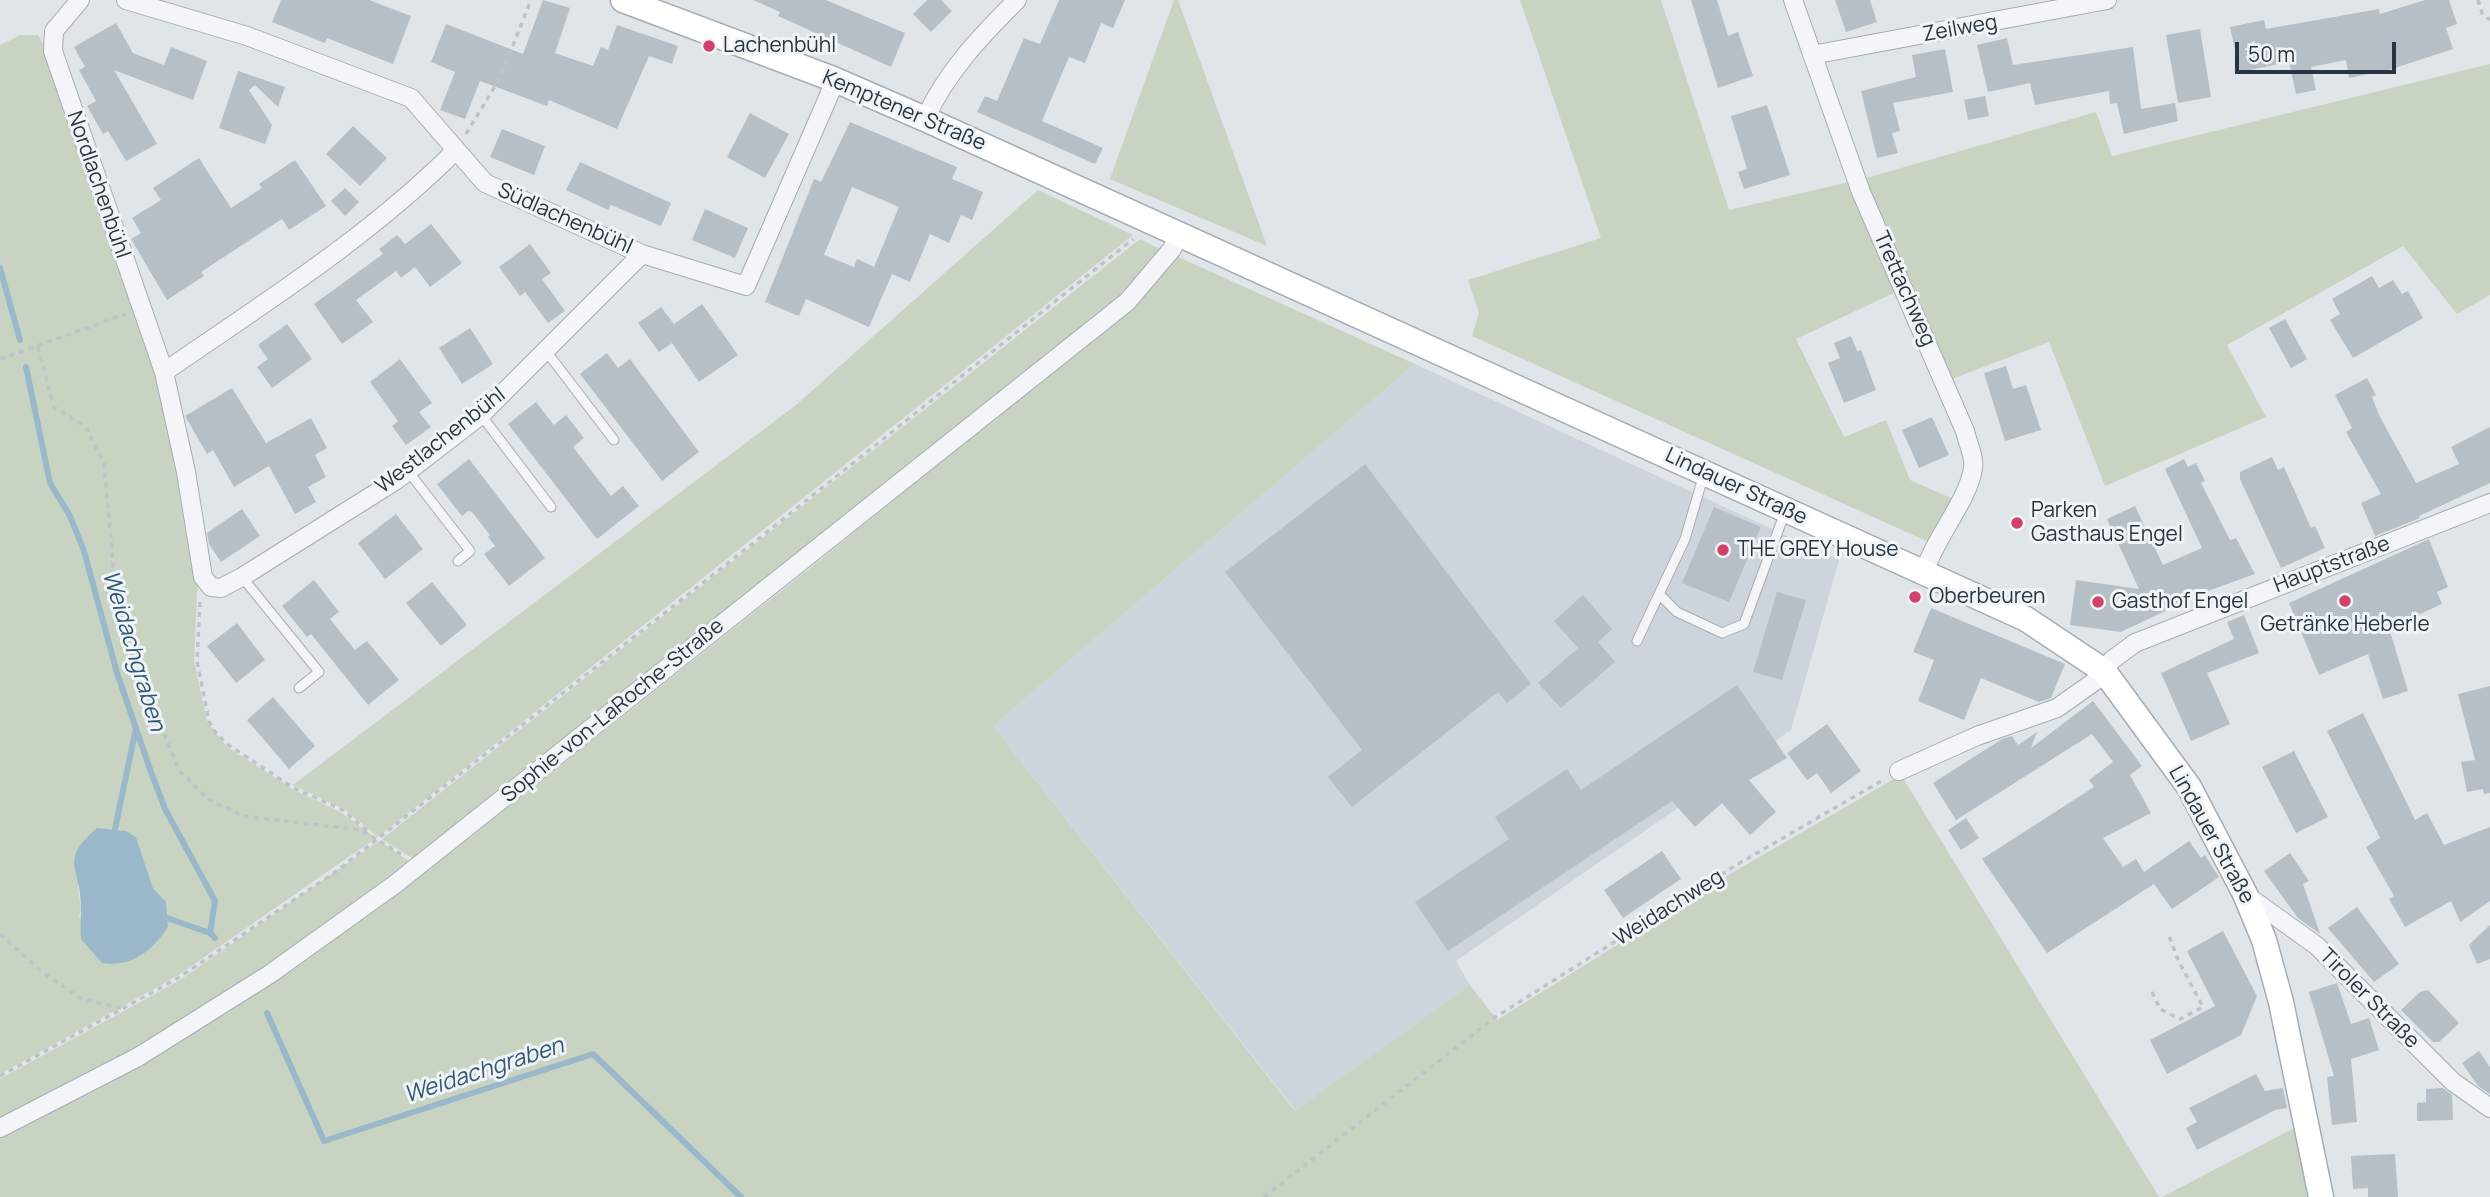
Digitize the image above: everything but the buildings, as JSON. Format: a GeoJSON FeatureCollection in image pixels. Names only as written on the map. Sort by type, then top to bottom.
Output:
{"type":"FeatureCollection","features":[{"type":"Feature","properties":{"kind":"main road","name":"Kemptener Straße"},"geometry":{"type":"LineString","coordinates":[[623,0],[833,79],[1179,234]]}},
{"type":"Feature","properties":{"kind":"main road","name":"Lindauer Straße"},"geometry":{"type":"LineString","coordinates":[[1179,234],[2026,619],[2104,671],[2189,787],[2245,894],[2264,940],[2281,1002],[2321,1197]]}},
{"type":"Feature","properties":{"kind":"street","name":"Südlachenbühl"},"geometry":{"type":"LineString","coordinates":[[126,0],[247,36],[411,98],[485,183],[642,254],[746,286],[830,93],[833,79]]}},
{"type":"Feature","properties":{"kind":"street"},"geometry":{"type":"LineString","coordinates":[[925,119],[936,96],[968,49],[1017,0]]}},
{"type":"Feature","properties":{"kind":"street","name":"Trettachweg"},"geometry":{"type":"LineString","coordinates":[[1793,0],[1861,192],[1965,430],[1974,467],[1961,499],[1930,552],[1924,573]]}},
{"type":"Feature","properties":{"kind":"street","name":"Zeilweg"},"geometry":{"type":"LineString","coordinates":[[1812,55],[2107,0]]}},
{"type":"Feature","properties":{"kind":"street","name":"Nordlachenbühl"},"geometry":{"type":"LineString","coordinates":[[78,1],[54,31],[52,51],[164,372],[186,472],[203,577],[211,587]]}},
{"type":"Feature","properties":{"kind":"street"},"geometry":{"type":"LineString","coordinates":[[164,372],[324,261],[420,186],[455,151]]}},
{"type":"Feature","properties":{"kind":"street","name":"Sophie-von-LaRoche-Straße"},"geometry":{"type":"LineString","coordinates":[[0,1128],[138,1057],[270,974],[420,866],[1127,302],[1172,249],[1179,234]]}},
{"type":"Feature","properties":{"kind":"street","name":"Westlachenbühl"},"geometry":{"type":"LineString","coordinates":[[211,587],[221,588],[242,577],[408,471],[481,415],[642,254]]}},
{"type":"Feature","properties":{"kind":"street","name":"Hauptstraße"},"geometry":{"type":"LineString","coordinates":[[2104,671],[2112,660],[2136,643],[2488,509]]}},
{"type":"Feature","properties":{"kind":"street"},"geometry":{"type":"LineString","coordinates":[[1899,771],[1978,736],[2057,708],[2098,679],[2104,671]]}},
{"type":"Feature","properties":{"kind":"street","name":"Tiroler Straße"},"geometry":{"type":"LineString","coordinates":[[2245,894],[2317,946],[2453,1082],[2490,1108]]}},
{"type":"Feature","properties":{"kind":"lane"},"geometry":{"type":"LineString","coordinates":[[546,351],[614,440]]}},
{"type":"Feature","properties":{"kind":"lane"},"geometry":{"type":"LineString","coordinates":[[481,415],[551,507]]}},
{"type":"Feature","properties":{"kind":"lane"},"geometry":{"type":"LineString","coordinates":[[408,471],[470,551],[458,561]]}},
{"type":"Feature","properties":{"kind":"lane"},"geometry":{"type":"LineString","coordinates":[[1637,641],[1685,539],[1704,473]]}},
{"type":"Feature","properties":{"kind":"lane"},"geometry":{"type":"LineString","coordinates":[[1659,594],[1677,612],[1722,633],[1744,624],[1786,510]]}},
{"type":"Feature","properties":{"kind":"lane"},"geometry":{"type":"LineString","coordinates":[[242,577],[319,672],[299,688]]}},
{"type":"Feature","properties":{"kind":"path"},"geometry":{"type":"LineString","coordinates":[[455,151],[499,78],[531,0]]}},
{"type":"Feature","properties":{"kind":"path"},"geometry":{"type":"LineString","coordinates":[[2478,0],[2482,13],[2490,20]]}},
{"type":"Feature","properties":{"kind":"path"},"geometry":{"type":"LineString","coordinates":[[0,1076],[126,1009],[323,880],[379,839],[1141,233]]}},
{"type":"Feature","properties":{"kind":"path"},"geometry":{"type":"LineString","coordinates":[[0,359],[141,308]]}},
{"type":"Feature","properties":{"kind":"path"},"geometry":{"type":"LineString","coordinates":[[38,346],[54,407],[86,427],[104,464],[115,586],[137,674],[180,771],[208,798],[242,816],[361,830],[420,866]]}},
{"type":"Feature","properties":{"kind":"path"},"geometry":{"type":"LineString","coordinates":[[211,587],[200,587],[197,660],[209,721],[215,732],[227,744],[292,787],[343,810],[370,834]]}},
{"type":"Feature","properties":{"kind":"path","name":"Weidachweg"},"geometry":{"type":"LineString","coordinates":[[1264,1197],[1494,1018],[1738,864],[1899,771]]}},
{"type":"Feature","properties":{"kind":"path"},"geometry":{"type":"LineString","coordinates":[[2152,992],[2160,1009],[2180,1019],[2203,1007],[2168,933]]}},
{"type":"Feature","properties":{"kind":"path"},"geometry":{"type":"LineString","coordinates":[[0,934],[41,972],[82,999],[126,1009]]}},
{"type":"Feature","properties":{"kind":"shaded area"},"geometry":{"type":"Polygon","coordinates":[[[1415,364],[1839,560],[1791,730],[1456,961],[1470,985],[1296,1111],[993,726],[1415,364]]]}},
{"type":"Feature","properties":{"kind":"green space"},"geometry":{"type":"Polygon","coordinates":[[[1174,0],[1178,0],[1267,246],[1110,179],[1174,0]]]}},
{"type":"Feature","properties":{"kind":"green space"},"geometry":{"type":"Polygon","coordinates":[[[1520,0],[1661,0],[1729,210],[1849,182],[1896,292],[1796,339],[1844,437],[1886,420],[1910,480],[1953,499],[1933,544],[1472,336],[1479,313],[1468,280],[1601,238],[1520,0]]]}},
{"type":"Feature","properties":{"kind":"green space"},"geometry":{"type":"Polygon","coordinates":[[[21,35],[38,35],[48,52],[160,374],[198,576],[194,661],[207,721],[226,746],[291,788],[342,813],[376,838],[177,976],[0,1074],[0,45],[21,35]],[[115,829],[78,887],[81,908],[79,918],[139,957],[168,927],[166,902],[153,888],[136,837],[115,829]]]}},
{"type":"Feature","properties":{"kind":"green space"},"geometry":{"type":"Polygon","coordinates":[[[2490,64],[2490,295],[2457,314],[2403,246],[2227,345],[2266,417],[2105,486],[2049,342],[1952,379],[1863,179],[2096,112],[2112,156],[2490,64]]]}},
{"type":"Feature","properties":{"kind":"green space"},"geometry":{"type":"Polygon","coordinates":[[[1038,190],[1133,235],[378,837],[344,809],[293,785],[796,405],[1038,190]]]}},
{"type":"Feature","properties":{"kind":"green space"},"geometry":{"type":"Polygon","coordinates":[[[1140,239],[1162,250],[1123,296],[415,860],[382,839],[1140,239]]]}},
{"type":"Feature","properties":{"kind":"green space"},"geometry":{"type":"Polygon","coordinates":[[[1176,256],[1415,364],[993,726],[1295,1111],[1470,985],[1497,1020],[1740,868],[1901,775],[2159,1197],[0,1197],[0,1137],[142,1064],[274,982],[417,879],[810,568],[1133,305],[1176,256]]]}},
{"type":"Feature","properties":{"kind":"green space"},"geometry":{"type":"Polygon","coordinates":[[[379,841],[412,863],[265,966],[133,1052],[0,1122],[0,1079],[180,980],[379,841]]]}},
{"type":"Feature","properties":{"kind":"green space"},"geometry":{"type":"Polygon","coordinates":[[[2300,1125],[2313,1197],[2162,1197],[2300,1125]]]}},
{"type":"Feature","properties":{"kind":"water"},"geometry":{"type":"Polygon","coordinates":[[[97,828],[126,831],[136,837],[153,888],[166,902],[168,927],[148,950],[123,963],[102,963],[81,939],[81,906],[75,857],[85,839],[97,828]]]}},
{"type":"Feature","properties":{"kind":"waterway","name":"Weidachgraben"},"geometry":{"type":"LineString","coordinates":[[0,268],[20,340]]}},
{"type":"Feature","properties":{"kind":"waterway","name":"Weidachgraben"},"geometry":{"type":"LineString","coordinates":[[26,367],[50,483],[70,516],[84,551],[117,673],[165,809],[215,901],[210,933],[215,938]]}},
{"type":"Feature","properties":{"kind":"waterway"},"geometry":{"type":"LineString","coordinates":[[115,829],[136,728]]}},
{"type":"Feature","properties":{"kind":"waterway"},"geometry":{"type":"LineString","coordinates":[[167,918],[210,933]]}},
{"type":"Feature","properties":{"kind":"waterway","name":"Weidachgraben"},"geometry":{"type":"LineString","coordinates":[[267,1013],[324,1141],[593,1054],[741,1197]]}},
{"type":"Feature","properties":{"kind":"place","name":"Lachenbühl"},"geometry":{"type":"Point","coordinates":[709,46]}},
{"type":"Feature","properties":{"kind":"place","name":"Parken Gasthaus Engel"},"geometry":{"type":"Point","coordinates":[2017,523]}},
{"type":"Feature","properties":{"kind":"place","name":"THE GREY House"},"geometry":{"type":"Point","coordinates":[1723,550]}},
{"type":"Feature","properties":{"kind":"place","name":"Oberbeuren"},"geometry":{"type":"Point","coordinates":[1915,597]}},
{"type":"Feature","properties":{"kind":"place","name":"Getränke Heberle"},"geometry":{"type":"Point","coordinates":[2345,601]}},
{"type":"Feature","properties":{"kind":"place","name":"Gasthof Engel"},"geometry":{"type":"Point","coordinates":[2098,602]}}]}
